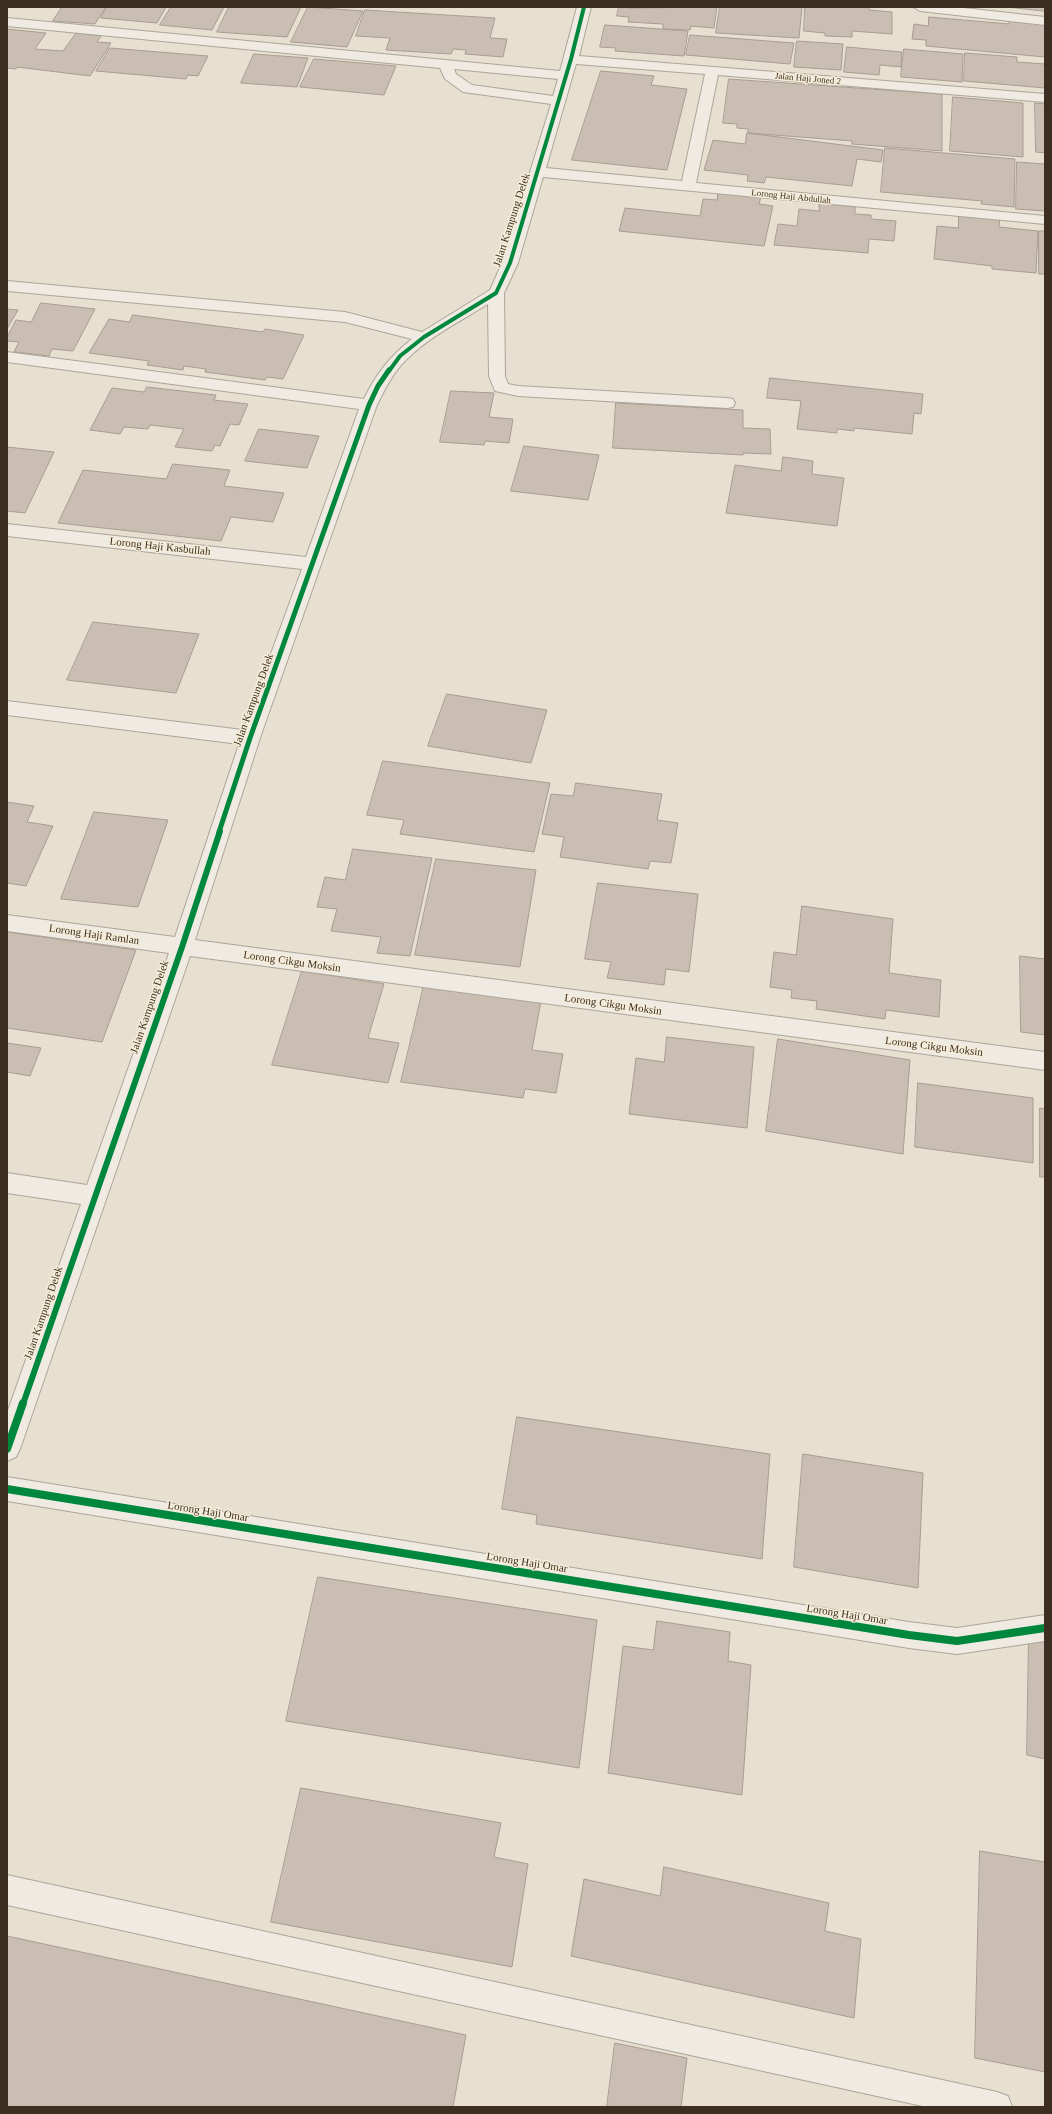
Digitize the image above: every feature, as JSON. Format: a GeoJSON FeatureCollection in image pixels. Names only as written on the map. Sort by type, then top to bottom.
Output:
{"type":"FeatureCollection","features":[{"type":"Feature","properties":{"kind":"street","name":"Jalan Kampung Delek"},"geometry":{"type":"LineString","coordinates":[[7,1449],[182,947],[250,738],[314,564],[369,406],[378,386],[400,356],[424,337],[496,293],[510,264],[569,68],[584,7]]}},
{"type":"Feature","properties":{"kind":"street"},"geometry":{"type":"LineString","coordinates":[[920,7],[1045,21]]}},
{"type":"Feature","properties":{"kind":"street","name":"Jalan Haji Joned 2"},"geometry":{"type":"LineString","coordinates":[[7,22],[445,64],[712,71],[1045,98]]}},
{"type":"Feature","properties":{"kind":"street"},"geometry":{"type":"LineString","coordinates":[[445,64],[450,76],[468,89],[558,102]]}},
{"type":"Feature","properties":{"kind":"street"},"geometry":{"type":"LineString","coordinates":[[688,187],[712,71]]}},
{"type":"Feature","properties":{"kind":"street","name":"Lorong Haji Abdullah"},"geometry":{"type":"LineString","coordinates":[[538,172],[1045,220]]}},
{"type":"Feature","properties":{"kind":"street"},"geometry":{"type":"LineString","coordinates":[[7,286],[345,318],[424,337]]}},
{"type":"Feature","properties":{"kind":"street"},"geometry":{"type":"LineString","coordinates":[[496,293],[497,376],[501,387],[518,391],[727,402]]}},
{"type":"Feature","properties":{"kind":"street"},"geometry":{"type":"LineString","coordinates":[[7,357],[369,406]]}},
{"type":"Feature","properties":{"kind":"street","name":"Lorong Haji Kasbullah"},"geometry":{"type":"LineString","coordinates":[[7,530],[314,564]]}},
{"type":"Feature","properties":{"kind":"street"},"geometry":{"type":"LineString","coordinates":[[7,708],[250,738]]}},
{"type":"Feature","properties":{"kind":"street","name":"Lorong Haji Ramlan"},"geometry":{"type":"LineString","coordinates":[[7,923],[182,947]]}},
{"type":"Feature","properties":{"kind":"street","name":"Lorong Cikgu Moksin"},"geometry":{"type":"LineString","coordinates":[[182,947],[1045,1061]]}},
{"type":"Feature","properties":{"kind":"street"},"geometry":{"type":"LineString","coordinates":[[7,1183],[94,1196]]}},
{"type":"Feature","properties":{"kind":"street","name":"Lorong Haji Omar"},"geometry":{"type":"LineString","coordinates":[[7,1489],[909,1635],[957,1641],[1045,1628]]}},
{"type":"Feature","properties":{"kind":"street"},"geometry":{"type":"LineString","coordinates":[[7,1890],[997,2107]]}},
{"type":"Feature","properties":{"kind":"building"},"geometry":{"type":"Polygon","coordinates":[[[62,7],[106,7],[95,24],[53,21],[62,7]]]}},
{"type":"Feature","properties":{"kind":"building"},"geometry":{"type":"Polygon","coordinates":[[[107,7],[166,7],[157,23],[101,18],[107,7]]]}},
{"type":"Feature","properties":{"kind":"building"},"geometry":{"type":"Polygon","coordinates":[[[171,7],[224,7],[212,30],[160,25],[171,7]]]}},
{"type":"Feature","properties":{"kind":"building"},"geometry":{"type":"Polygon","coordinates":[[[229,7],[301,7],[287,37],[217,32],[229,7]]]}},
{"type":"Feature","properties":{"kind":"building"},"geometry":{"type":"Polygon","coordinates":[[[308,7],[363,11],[347,47],[291,42],[308,7]]]}},
{"type":"Feature","properties":{"kind":"building"},"geometry":{"type":"Polygon","coordinates":[[[619,7],[717,7],[714,28],[691,26],[690,30],[663,29],[663,24],[628,22],[629,17],[617,16],[619,7]]]}},
{"type":"Feature","properties":{"kind":"building"},"geometry":{"type":"Polygon","coordinates":[[[720,7],[802,7],[799,38],[716,33],[720,7]]]}},
{"type":"Feature","properties":{"kind":"building"},"geometry":{"type":"Polygon","coordinates":[[[805,7],[869,7],[869,10],[892,12],[892,34],[852,31],[852,37],[825,36],[825,33],[804,31],[805,7]]]}},
{"type":"Feature","properties":{"kind":"building"},"geometry":{"type":"Polygon","coordinates":[[[1008,7],[1045,7],[1045,11],[1008,7]]]}},
{"type":"Feature","properties":{"kind":"building"},"geometry":{"type":"Polygon","coordinates":[[[365,10],[495,18],[490,38],[507,39],[503,57],[465,54],[466,50],[453,49],[451,54],[386,50],[390,38],[356,36],[365,10]]]}},
{"type":"Feature","properties":{"kind":"building"},"geometry":{"type":"Polygon","coordinates":[[[929,17],[1009,24],[1009,19],[1045,23],[1045,57],[926,46],[926,40],[912,39],[914,24],[928,26],[929,17]]]}},
{"type":"Feature","properties":{"kind":"building"},"geometry":{"type":"Polygon","coordinates":[[[605,25],[688,31],[684,56],[615,51],[616,48],[600,47],[605,25]]]}},
{"type":"Feature","properties":{"kind":"building"},"geometry":{"type":"Polygon","coordinates":[[[7,29],[46,33],[35,49],[63,51],[76,33],[101,36],[97,42],[111,43],[90,76],[17,67],[16,69],[7,68],[7,29]]]}},
{"type":"Feature","properties":{"kind":"building"},"geometry":{"type":"Polygon","coordinates":[[[690,35],[794,43],[790,64],[686,55],[690,35]]]}},
{"type":"Feature","properties":{"kind":"building"},"geometry":{"type":"Polygon","coordinates":[[[797,41],[843,44],[841,70],[794,67],[797,41]]]}},
{"type":"Feature","properties":{"kind":"building"},"geometry":{"type":"Polygon","coordinates":[[[847,47],[902,52],[901,67],[880,65],[879,75],[844,72],[847,47]]]}},
{"type":"Feature","properties":{"kind":"building"},"geometry":{"type":"Polygon","coordinates":[[[110,48],[208,56],[198,76],[188,75],[186,79],[96,71],[110,48]]]}},
{"type":"Feature","properties":{"kind":"building"},"geometry":{"type":"Polygon","coordinates":[[[904,49],[963,54],[962,82],[901,77],[904,49]]]}},
{"type":"Feature","properties":{"kind":"building"},"geometry":{"type":"Polygon","coordinates":[[[965,53],[1017,57],[1017,62],[1045,64],[1045,88],[964,81],[965,53]]]}},
{"type":"Feature","properties":{"kind":"building"},"geometry":{"type":"Polygon","coordinates":[[[254,54],[308,58],[297,87],[241,83],[254,54]]]}},
{"type":"Feature","properties":{"kind":"building"},"geometry":{"type":"Polygon","coordinates":[[[314,59],[396,66],[384,95],[300,87],[314,59]]]}},
{"type":"Feature","properties":{"kind":"building"},"geometry":{"type":"Polygon","coordinates":[[[601,71],[654,76],[651,85],[687,89],[667,170],[572,160],[601,71]]]}},
{"type":"Feature","properties":{"kind":"building"},"geometry":{"type":"Polygon","coordinates":[[[729,79],[942,94],[942,151],[852,144],[852,141],[748,133],[748,129],[737,128],[737,124],[723,123],[729,79]]]}},
{"type":"Feature","properties":{"kind":"building"},"geometry":{"type":"Polygon","coordinates":[[[953,97],[1023,103],[1023,157],[950,151],[953,97]]]}},
{"type":"Feature","properties":{"kind":"building"},"geometry":{"type":"Polygon","coordinates":[[[1035,103],[1045,104],[1045,153],[1036,152],[1035,103]]]}},
{"type":"Feature","properties":{"kind":"building"},"geometry":{"type":"Polygon","coordinates":[[[747,133],[883,150],[881,162],[857,159],[852,186],[766,177],[764,183],[747,181],[748,175],[704,170],[713,140],[745,144],[747,133]]]}},
{"type":"Feature","properties":{"kind":"building"},"geometry":{"type":"Polygon","coordinates":[[[885,148],[1015,159],[1014,207],[981,204],[982,201],[881,192],[885,148]]]}},
{"type":"Feature","properties":{"kind":"building"},"geometry":{"type":"Polygon","coordinates":[[[1017,162],[1045,164],[1045,211],[1016,209],[1017,162]]]}},
{"type":"Feature","properties":{"kind":"building"},"geometry":{"type":"Polygon","coordinates":[[[718,192],[761,197],[759,204],[773,206],[764,246],[619,231],[625,208],[700,216],[703,199],[717,200],[718,192]]]}},
{"type":"Feature","properties":{"kind":"building"},"geometry":{"type":"Polygon","coordinates":[[[819,203],[855,207],[855,214],[871,215],[871,219],[896,221],[894,241],[869,239],[868,253],[774,245],[778,224],[797,226],[799,209],[819,211],[819,203]]]}},
{"type":"Feature","properties":{"kind":"building"},"geometry":{"type":"Polygon","coordinates":[[[959,213],[1000,217],[999,227],[1038,231],[1036,273],[992,269],[992,266],[934,259],[937,226],[958,228],[959,213]]]}},
{"type":"Feature","properties":{"kind":"building"},"geometry":{"type":"Polygon","coordinates":[[[1039,231],[1045,231],[1045,274],[1039,274],[1039,231]]]}},
{"type":"Feature","properties":{"kind":"building"},"geometry":{"type":"Polygon","coordinates":[[[41,303],[95,309],[73,351],[52,349],[49,356],[14,352],[19,342],[7,341],[7,337],[16,320],[31,322],[41,303]]]}},
{"type":"Feature","properties":{"kind":"building"},"geometry":{"type":"Polygon","coordinates":[[[7,309],[18,310],[7,329],[7,309]]]}},
{"type":"Feature","properties":{"kind":"building"},"geometry":{"type":"Polygon","coordinates":[[[133,315],[263,332],[265,329],[304,335],[283,379],[267,377],[265,380],[205,372],[206,369],[184,366],[183,370],[147,365],[149,361],[89,353],[109,319],[129,322],[133,315]]]}},
{"type":"Feature","properties":{"kind":"building"},"geometry":{"type":"Polygon","coordinates":[[[770,378],[923,394],[921,414],[914,413],[912,434],[854,428],[854,431],[837,429],[837,433],[797,429],[801,401],[767,398],[770,378]]]}},
{"type":"Feature","properties":{"kind":"building"},"geometry":{"type":"Polygon","coordinates":[[[147,387],[216,395],[214,400],[248,404],[239,425],[230,424],[220,446],[215,445],[212,451],[175,447],[184,429],[150,425],[148,429],[124,427],[120,434],[90,430],[112,388],[144,392],[147,387]]]}},
{"type":"Feature","properties":{"kind":"building"},"geometry":{"type":"Polygon","coordinates":[[[451,391],[494,393],[489,417],[513,419],[509,443],[485,441],[484,445],[440,442],[451,391]]]}},
{"type":"Feature","properties":{"kind":"building"},"geometry":{"type":"Polygon","coordinates":[[[616,403],[743,410],[743,428],[770,429],[771,454],[743,453],[743,455],[613,448],[616,403]]]}},
{"type":"Feature","properties":{"kind":"building"},"geometry":{"type":"Polygon","coordinates":[[[259,429],[319,436],[307,468],[245,461],[259,429]]]}},
{"type":"Feature","properties":{"kind":"building"},"geometry":{"type":"Polygon","coordinates":[[[524,446],[599,455],[588,500],[511,491],[524,446]]]}},
{"type":"Feature","properties":{"kind":"building"},"geometry":{"type":"Polygon","coordinates":[[[7,447],[54,452],[25,513],[7,511],[7,447]]]}},
{"type":"Feature","properties":{"kind":"building"},"geometry":{"type":"Polygon","coordinates":[[[783,457],[813,461],[812,474],[844,478],[837,526],[726,513],[735,465],[781,471],[783,457]]]}},
{"type":"Feature","properties":{"kind":"building"},"geometry":{"type":"Polygon","coordinates":[[[173,464],[230,470],[224,486],[284,493],[273,522],[231,517],[221,541],[58,523],[83,470],[166,479],[173,464]]]}},
{"type":"Feature","properties":{"kind":"building"},"geometry":{"type":"Polygon","coordinates":[[[93,622],[199,634],[176,693],[67,680],[93,622]]]}},
{"type":"Feature","properties":{"kind":"building"},"geometry":{"type":"Polygon","coordinates":[[[447,694],[547,710],[531,763],[428,746],[447,694]]]}},
{"type":"Feature","properties":{"kind":"building"},"geometry":{"type":"Polygon","coordinates":[[[383,761],[550,783],[534,852],[400,834],[404,820],[367,815],[383,761]]]}},
{"type":"Feature","properties":{"kind":"building"},"geometry":{"type":"Polygon","coordinates":[[[576,783],[662,794],[657,820],[678,823],[671,863],[650,861],[648,869],[560,857],[564,837],[542,834],[551,794],[573,796],[576,783]]]}},
{"type":"Feature","properties":{"kind":"building"},"geometry":{"type":"Polygon","coordinates":[[[7,802],[34,806],[27,822],[53,826],[26,886],[7,883],[7,802]]]}},
{"type":"Feature","properties":{"kind":"building"},"geometry":{"type":"Polygon","coordinates":[[[94,812],[168,820],[138,907],[61,899],[94,812]]]}},
{"type":"Feature","properties":{"kind":"building"},"geometry":{"type":"Polygon","coordinates":[[[353,849],[432,858],[410,956],[377,953],[381,937],[331,931],[337,909],[317,907],[325,877],[345,880],[353,849]]]}},
{"type":"Feature","properties":{"kind":"building"},"geometry":{"type":"Polygon","coordinates":[[[436,859],[536,870],[520,967],[415,955],[436,859]]]}},
{"type":"Feature","properties":{"kind":"building"},"geometry":{"type":"Polygon","coordinates":[[[598,883],[698,894],[689,972],[666,969],[664,985],[607,978],[611,962],[585,959],[598,883]]]}},
{"type":"Feature","properties":{"kind":"building"},"geometry":{"type":"Polygon","coordinates":[[[802,906],[893,919],[889,973],[941,980],[939,1017],[886,1010],[885,1019],[816,1009],[817,1001],[791,998],[792,990],[770,987],[774,952],[796,955],[802,906]]]}},
{"type":"Feature","properties":{"kind":"building"},"geometry":{"type":"Polygon","coordinates":[[[7,932],[136,950],[102,1042],[7,1028],[7,932]]]}},
{"type":"Feature","properties":{"kind":"building"},"geometry":{"type":"Polygon","coordinates":[[[1020,956],[1045,959],[1045,1035],[1021,1032],[1020,956]]]}},
{"type":"Feature","properties":{"kind":"building"},"geometry":{"type":"Polygon","coordinates":[[[302,971],[384,984],[368,1038],[399,1043],[388,1083],[272,1065],[302,971]]]}},
{"type":"Feature","properties":{"kind":"building"},"geometry":{"type":"Polygon","coordinates":[[[424,985],[541,1001],[532,1050],[563,1054],[556,1093],[525,1089],[523,1098],[401,1082],[424,985]]]}},
{"type":"Feature","properties":{"kind":"building"},"geometry":{"type":"Polygon","coordinates":[[[667,1037],[754,1047],[747,1128],[629,1114],[636,1058],[664,1062],[667,1037]]]}},
{"type":"Feature","properties":{"kind":"building"},"geometry":{"type":"Polygon","coordinates":[[[778,1039],[910,1060],[903,1154],[766,1131],[778,1039]]]}},
{"type":"Feature","properties":{"kind":"building"},"geometry":{"type":"Polygon","coordinates":[[[7,1043],[41,1048],[30,1076],[7,1072],[7,1043]]]}},
{"type":"Feature","properties":{"kind":"building"},"geometry":{"type":"Polygon","coordinates":[[[918,1083],[1033,1098],[1033,1163],[915,1147],[918,1083]]]}},
{"type":"Feature","properties":{"kind":"building"},"geometry":{"type":"Polygon","coordinates":[[[1040,1108],[1045,1109],[1045,1177],[1040,1177],[1040,1108]]]}},
{"type":"Feature","properties":{"kind":"building"},"geometry":{"type":"Polygon","coordinates":[[[517,1417],[770,1454],[762,1559],[536,1524],[537,1515],[502,1509],[517,1417]]]}},
{"type":"Feature","properties":{"kind":"building"},"geometry":{"type":"Polygon","coordinates":[[[803,1454],[923,1473],[918,1588],[794,1567],[803,1454]]]}},
{"type":"Feature","properties":{"kind":"building"},"geometry":{"type":"Polygon","coordinates":[[[318,1577],[597,1620],[579,1768],[286,1721],[318,1577]]]}},
{"type":"Feature","properties":{"kind":"building"},"geometry":{"type":"Polygon","coordinates":[[[657,1621],[730,1632],[728,1661],[751,1665],[742,1795],[608,1773],[623,1646],[653,1650],[657,1621]]]}},
{"type":"Feature","properties":{"kind":"building"},"geometry":{"type":"Polygon","coordinates":[[[1029,1633],[1045,1636],[1045,1759],[1027,1755],[1029,1633]]]}},
{"type":"Feature","properties":{"kind":"building"},"geometry":{"type":"Polygon","coordinates":[[[301,1788],[501,1823],[494,1857],[528,1864],[512,1967],[271,1922],[301,1788]]]}},
{"type":"Feature","properties":{"kind":"building"},"geometry":{"type":"Polygon","coordinates":[[[980,1851],[1045,1862],[1045,2072],[975,2058],[980,1851]]]}},
{"type":"Feature","properties":{"kind":"building"},"geometry":{"type":"Polygon","coordinates":[[[664,1867],[829,1903],[825,1931],[861,1939],[854,2018],[571,1956],[584,1879],[660,1896],[664,1867]]]}},
{"type":"Feature","properties":{"kind":"building"},"geometry":{"type":"Polygon","coordinates":[[[7,1936],[466,2035],[453,2107],[7,2107],[7,1936]]]}},
{"type":"Feature","properties":{"kind":"building"},"geometry":{"type":"Polygon","coordinates":[[[615,2043],[687,2058],[681,2107],[607,2107],[615,2043]]]}},
{"type":"Feature","properties":{"kind":"cycle path"},"geometry":{"type":"LineString","coordinates":[[7,1449],[182,947],[250,738],[369,405],[378,386],[400,356],[424,337],[496,293],[510,263],[571,59],[584,7]]}},
{"type":"Feature","properties":{"kind":"cycle path"},"geometry":{"type":"LineString","coordinates":[[7,1489],[909,1635],[957,1641],[1045,1628]]}}]}
